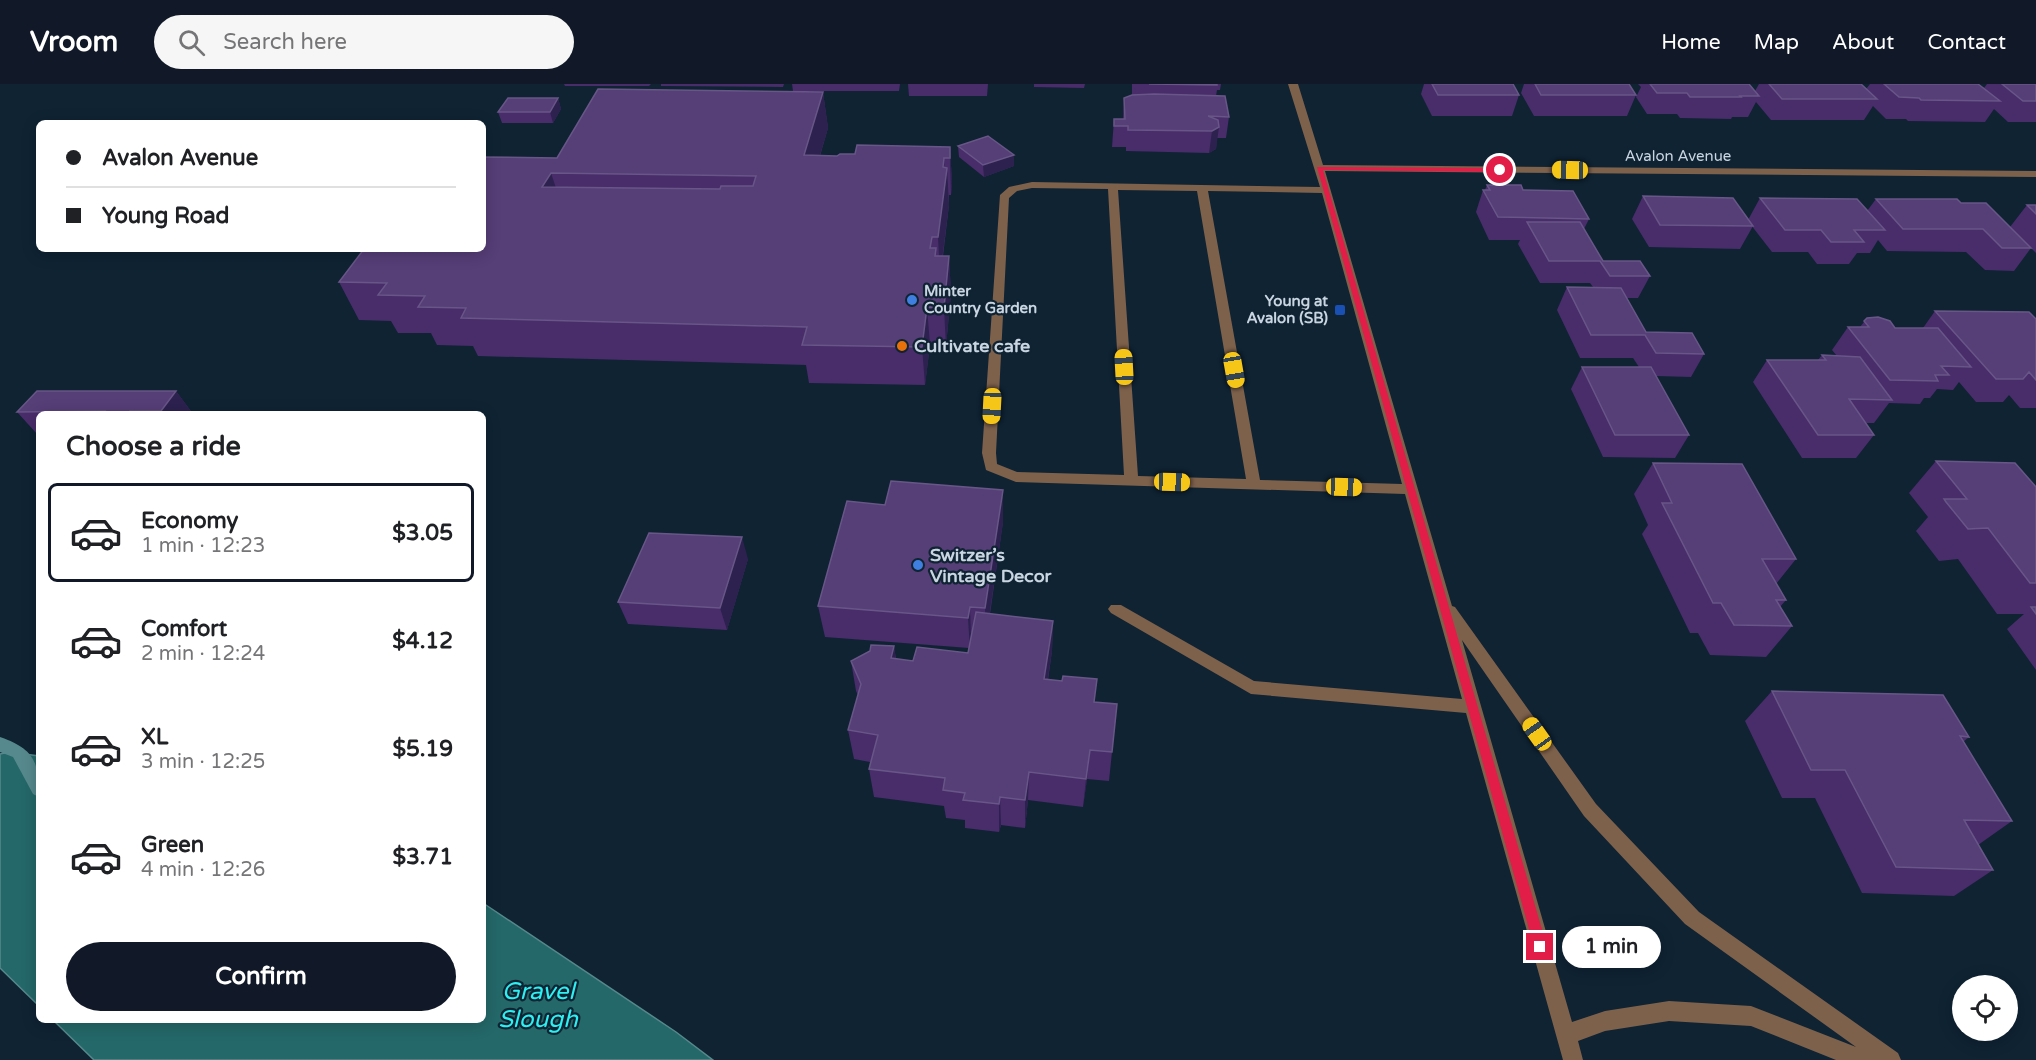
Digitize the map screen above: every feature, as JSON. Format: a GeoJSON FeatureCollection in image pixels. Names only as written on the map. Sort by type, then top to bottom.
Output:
{"type":"FeatureCollection","features":[{"type":"Feature","properties":{"kind":"street"},"geometry":{"type":"LineString","coordinates":[[1293,84],[1320,168],[1572,1060]]}},
{"type":"Feature","properties":{"kind":"street","name":"Avalon Avenue"},"geometry":{"type":"LineString","coordinates":[[1320,168],[2036,174]]}},
{"type":"Feature","properties":{"kind":"street"},"geometry":{"type":"LineString","coordinates":[[1326,190],[1032,185],[1013,189],[1004,197],[989,453],[991,467],[1016,477],[1411,489]]}},
{"type":"Feature","properties":{"kind":"street"},"geometry":{"type":"LineString","coordinates":[[1113,186],[1131,480]]}},
{"type":"Feature","properties":{"kind":"street"},"geometry":{"type":"LineString","coordinates":[[1202,188],[1254,484]]}},
{"type":"Feature","properties":{"kind":"street"},"geometry":{"type":"LineString","coordinates":[[1443,601],[1590,810],[1692,918],[1891,1060]]}},
{"type":"Feature","properties":{"kind":"street"},"geometry":{"type":"LineString","coordinates":[[1116,609],[1251,687],[1473,707]]}},
{"type":"Feature","properties":{"kind":"street"},"geometry":{"type":"LineString","coordinates":[[1565,1035],[1605,1021],[1669,1011],[1751,1016],[1862,1060]]}},
{"type":"Feature","properties":{"kind":"water"},"geometry":{"type":"Polygon","coordinates":[[[9,752],[36,756],[36,1003],[0,968],[0,754],[9,752]]]}},
{"type":"Feature","properties":{"kind":"water","name":"Gravel Slough"},"geometry":{"type":"Polygon","coordinates":[[[486,905],[676,1032],[713,1060],[94,1060],[56,1023],[486,1023],[486,905]]]}},
{"type":"Feature","properties":{"kind":"building"},"geometry":{"type":"Polygon","coordinates":[[[1149,84],[1217,84],[1217,85],[1149,84]]]}},
{"type":"Feature","properties":{"kind":"building"},"geometry":{"type":"Polygon","coordinates":[[[1432,84],[1513,84],[1519,95],[1438,95],[1432,84]]]}},
{"type":"Feature","properties":{"kind":"building"},"geometry":{"type":"Polygon","coordinates":[[[1535,84],[1629,84],[1636,95],[1541,95],[1535,84]]]}},
{"type":"Feature","properties":{"kind":"building"},"geometry":{"type":"Polygon","coordinates":[[[1650,84],[1749,84],[1759,96],[1690,97],[1687,93],[1657,93],[1650,84]]]}},
{"type":"Feature","properties":{"kind":"building"},"geometry":{"type":"Polygon","coordinates":[[[1769,84],[1861,84],[1877,99],[1782,99],[1769,84]]]}},
{"type":"Feature","properties":{"kind":"building"},"geometry":{"type":"Polygon","coordinates":[[[1884,84],[1978,84],[2000,101],[1921,100],[1899,97],[1884,84]]]}},
{"type":"Feature","properties":{"kind":"building"},"geometry":{"type":"Polygon","coordinates":[[[2002,84],[2036,84],[2036,101],[2023,101],[2002,84]]]}},
{"type":"Feature","properties":{"kind":"building"},"geometry":{"type":"Polygon","coordinates":[[[598,89],[823,92],[804,155],[855,154],[857,145],[950,147],[950,158],[944,158],[943,167],[947,168],[938,237],[932,237],[930,248],[936,248],[935,256],[949,256],[944,308],[927,307],[922,347],[802,345],[807,327],[461,318],[466,308],[418,307],[425,296],[378,295],[387,283],[339,282],[362,252],[486,252],[486,157],[557,158],[598,89]],[[551,173],[542,187],[720,189],[721,186],[753,186],[756,176],[551,173]]]}},
{"type":"Feature","properties":{"kind":"building"},"geometry":{"type":"Polygon","coordinates":[[[1132,95],[1225,96],[1229,117],[1208,116],[1218,120],[1219,127],[1212,131],[1128,130],[1128,126],[1114,126],[1114,119],[1125,119],[1124,98],[1132,95]]]}},
{"type":"Feature","properties":{"kind":"building"},"geometry":{"type":"Polygon","coordinates":[[[508,98],[558,98],[550,112],[498,112],[508,98]]]}},
{"type":"Feature","properties":{"kind":"building"},"geometry":{"type":"Polygon","coordinates":[[[988,136],[1014,155],[983,165],[958,146],[988,136]]]}},
{"type":"Feature","properties":{"kind":"building"},"geometry":{"type":"Polygon","coordinates":[[[1487,185],[1521,185],[1523,190],[1573,191],[1589,219],[1498,217],[1483,190],[1490,190],[1487,185]]]}},
{"type":"Feature","properties":{"kind":"building"},"geometry":{"type":"Polygon","coordinates":[[[1643,196],[1733,198],[1753,226],[1660,225],[1643,196]]]}},
{"type":"Feature","properties":{"kind":"building"},"geometry":{"type":"Polygon","coordinates":[[[1760,198],[1857,199],[1885,230],[1854,230],[1864,242],[1831,242],[1821,230],[1785,230],[1760,198]]]}},
{"type":"Feature","properties":{"kind":"building"},"geometry":{"type":"Polygon","coordinates":[[[1876,199],[1957,199],[1961,203],[1986,203],[2031,248],[2002,248],[1983,229],[1903,229],[1876,199]]]}},
{"type":"Feature","properties":{"kind":"building"},"geometry":{"type":"Polygon","coordinates":[[[2027,205],[2036,205],[2036,214],[2027,205]]]}},
{"type":"Feature","properties":{"kind":"building"},"geometry":{"type":"Polygon","coordinates":[[[1527,222],[1580,222],[1603,261],[1640,261],[1650,276],[1610,276],[1600,261],[1549,261],[1527,222]]]}},
{"type":"Feature","properties":{"kind":"building"},"geometry":{"type":"Polygon","coordinates":[[[1567,287],[1621,288],[1646,332],[1692,333],[1704,354],[1656,353],[1645,335],[1591,335],[1567,287]]]}},
{"type":"Feature","properties":{"kind":"building"},"geometry":{"type":"Polygon","coordinates":[[[1935,311],[2029,312],[2036,319],[2036,380],[2029,372],[2023,379],[1996,379],[1935,311]]]}},
{"type":"Feature","properties":{"kind":"building"},"geometry":{"type":"Polygon","coordinates":[[[1878,317],[1890,321],[1895,328],[1938,328],[1971,367],[1941,366],[1949,375],[1935,375],[1938,381],[1890,380],[1848,327],[1869,327],[1864,321],[1867,318],[1878,317]]]}},
{"type":"Feature","properties":{"kind":"building"},"geometry":{"type":"Polygon","coordinates":[[[1822,355],[1860,357],[1892,400],[1849,399],[1874,435],[1818,435],[1767,360],[1826,360],[1822,355]]]}},
{"type":"Feature","properties":{"kind":"building"},"geometry":{"type":"Polygon","coordinates":[[[1582,367],[1651,367],[1689,435],[1615,435],[1582,367]]]}},
{"type":"Feature","properties":{"kind":"building"},"geometry":{"type":"Polygon","coordinates":[[[37,391],[176,391],[161,411],[17,412],[37,391]]]}},
{"type":"Feature","properties":{"kind":"building"},"geometry":{"type":"Polygon","coordinates":[[[1936,461],[2015,463],[2036,487],[2036,583],[2030,583],[1988,528],[1968,529],[1944,499],[1967,499],[1936,461]]]}},
{"type":"Feature","properties":{"kind":"building"},"geometry":{"type":"Polygon","coordinates":[[[1653,463],[1742,464],[1796,559],[1762,559],[1786,600],[1776,600],[1792,626],[1734,625],[1721,603],[1713,603],[1662,503],[1672,503],[1653,463]]]}},
{"type":"Feature","properties":{"kind":"building"},"geometry":{"type":"Polygon","coordinates":[[[891,481],[1003,490],[985,608],[970,607],[968,618],[818,606],[847,501],[885,505],[891,481]]]}},
{"type":"Feature","properties":{"kind":"building"},"geometry":{"type":"Polygon","coordinates":[[[649,533],[742,537],[720,608],[618,602],[649,533]]]}},
{"type":"Feature","properties":{"kind":"building"},"geometry":{"type":"Polygon","coordinates":[[[976,612],[1053,621],[1044,679],[1062,681],[1063,676],[1097,679],[1094,702],[1117,704],[1112,752],[1090,750],[1086,779],[1029,772],[1025,800],[1000,797],[999,804],[963,800],[965,793],[943,790],[945,778],[869,769],[878,735],[848,730],[861,684],[851,661],[870,651],[871,645],[894,646],[891,658],[913,661],[917,647],[968,653],[976,612]]]}},
{"type":"Feature","properties":{"kind":"building"},"geometry":{"type":"Polygon","coordinates":[[[1772,691],[1943,695],[1969,737],[1960,736],[2012,821],[1964,820],[1993,870],[1896,867],[1845,770],[1811,770],[1772,691]]]}},
{"type":"Feature","properties":{"kind":"waterway"},"geometry":{"type":"LineString","coordinates":[[0,744],[19,752],[36,783]]}},
{"type":"Feature","properties":{"kind":"place","name":"Minter Country Garden"},"geometry":{"type":"Point","coordinates":[912,300]}},
{"type":"Feature","properties":{"kind":"place","name":"Young at Avalon (SB)"},"geometry":{"type":"Point","coordinates":[1340,310]}},
{"type":"Feature","properties":{"kind":"place","name":"Cultivate cafe"},"geometry":{"type":"Point","coordinates":[902,346]}},
{"type":"Feature","properties":{"kind":"place","name":"Switzer’s Vintage Decor"},"geometry":{"type":"Point","coordinates":[918,565]}},
{"type":"Feature","properties":{"kind":"route"},"geometry":{"type":"LineString","coordinates":[[1500,170],[1320,168],[1540,947]]}}]}
